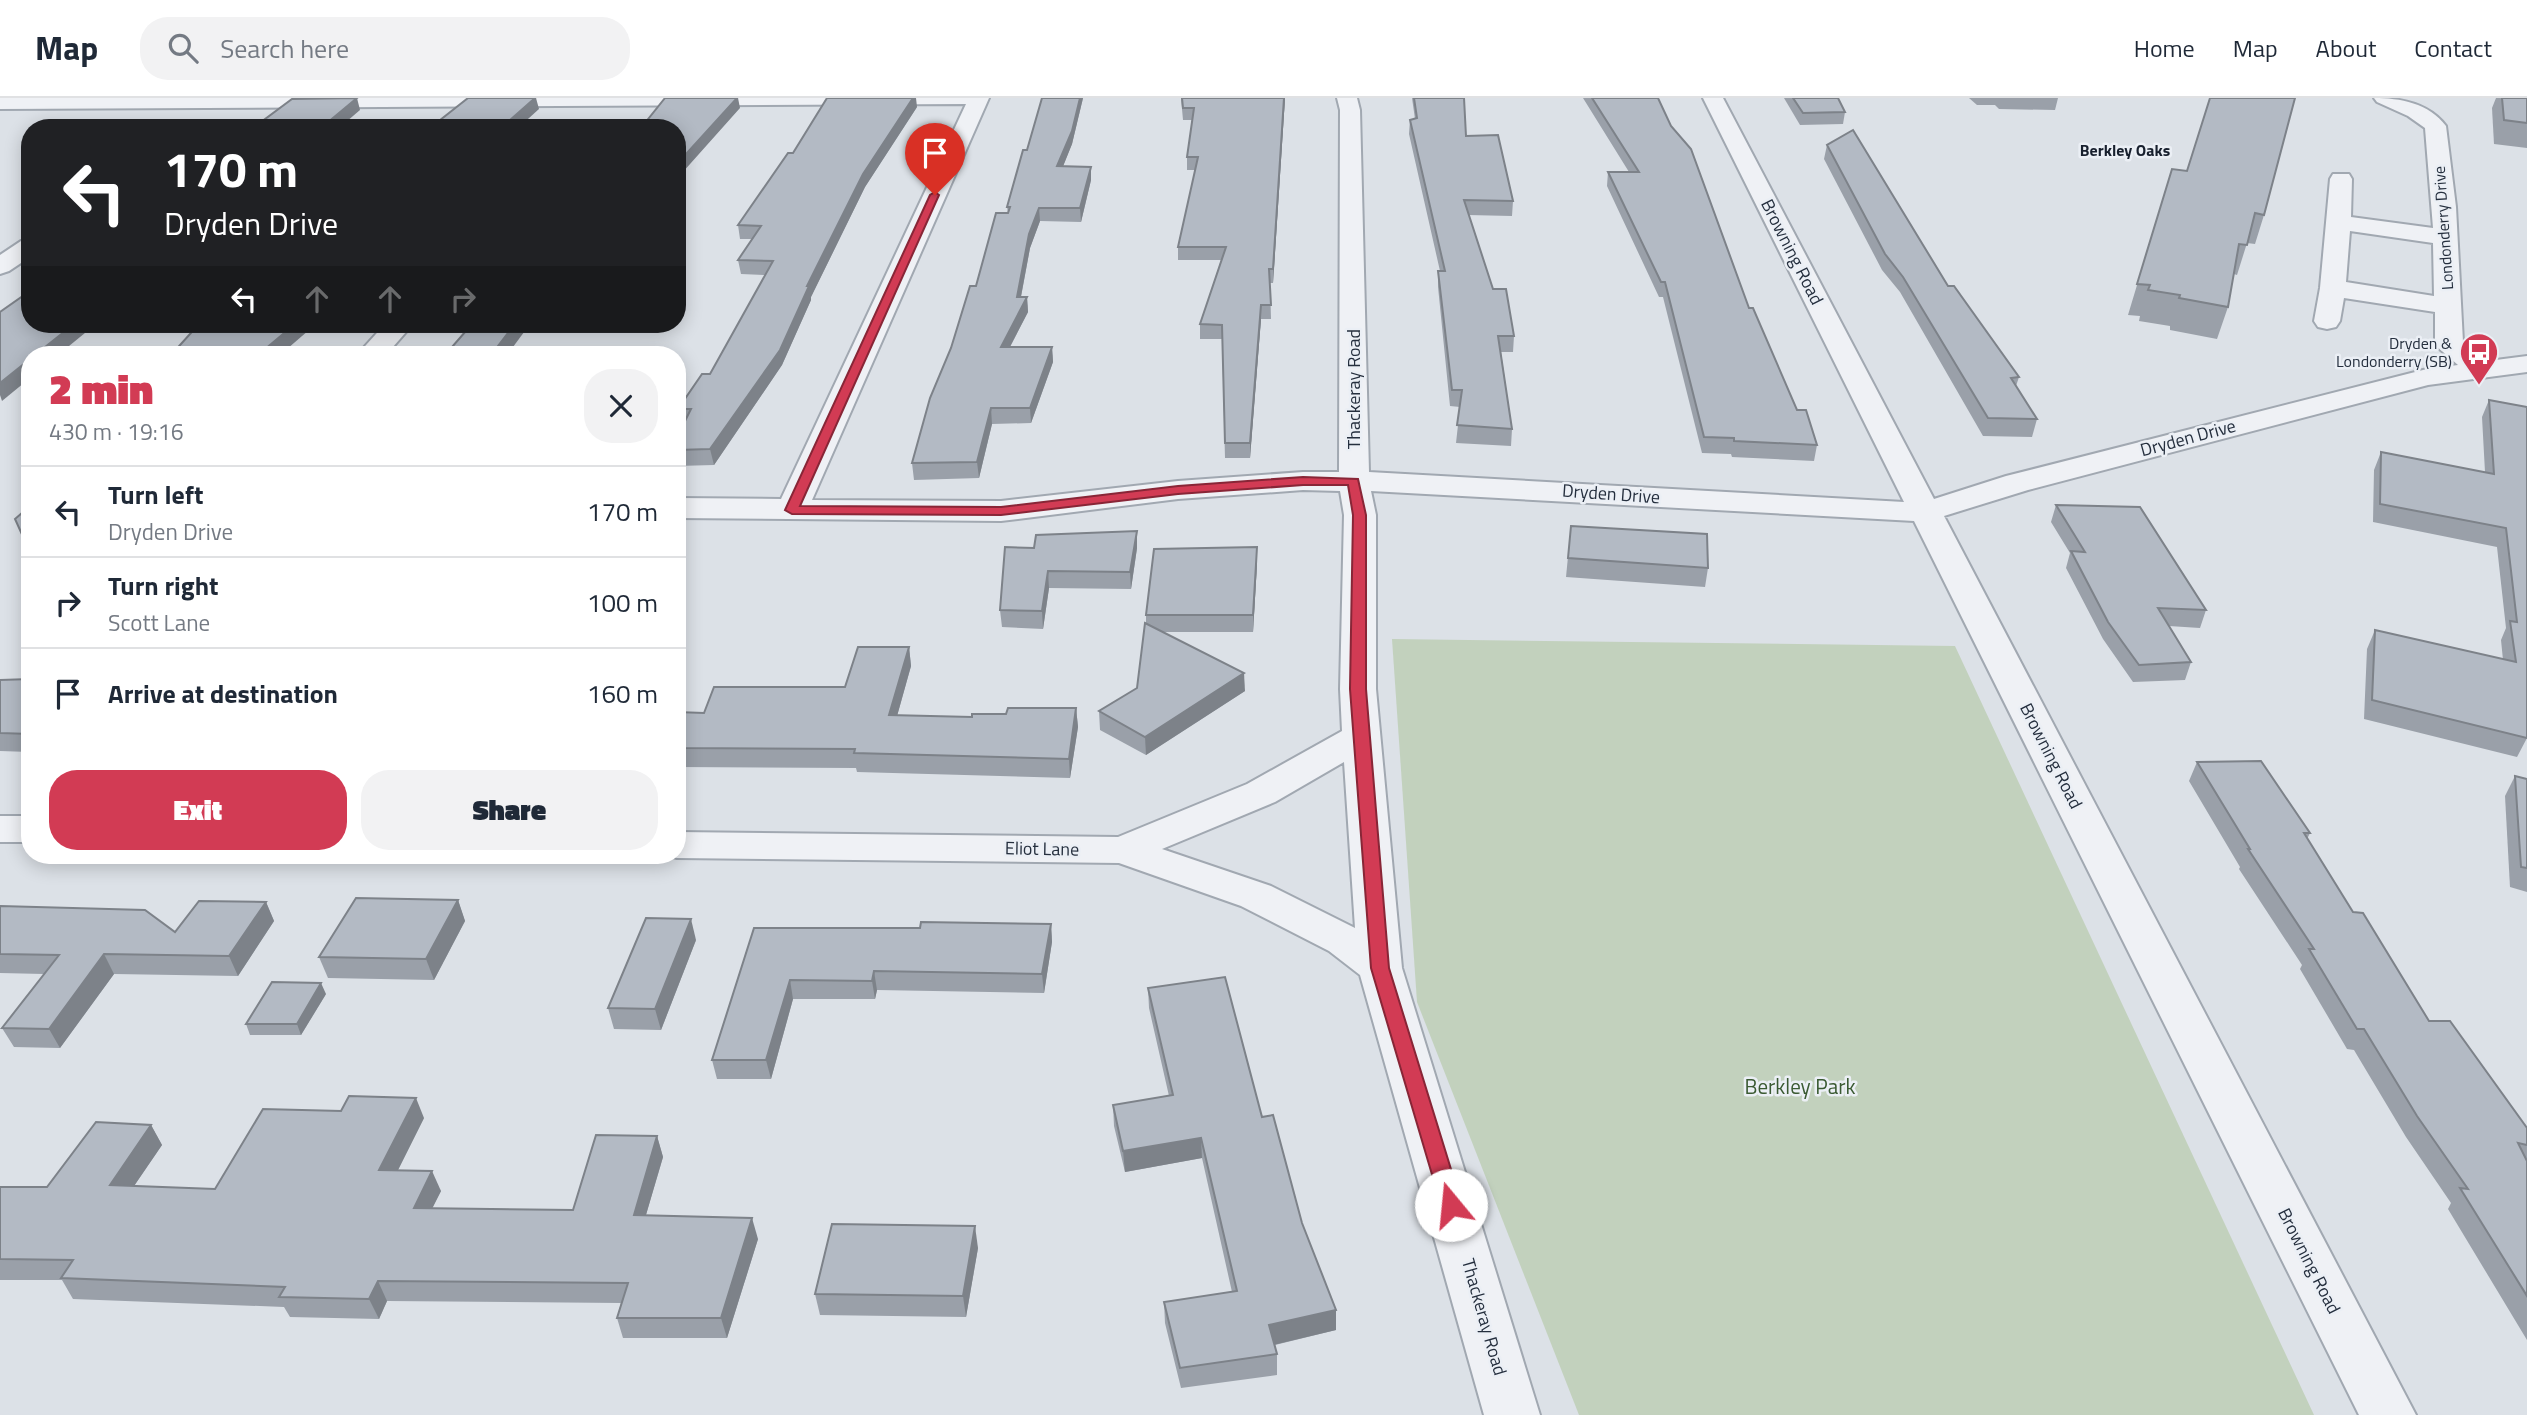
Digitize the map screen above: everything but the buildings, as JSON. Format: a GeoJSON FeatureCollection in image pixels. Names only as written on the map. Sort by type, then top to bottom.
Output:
{"type":"FeatureCollection","features":[{"type":"Feature","properties":{"kind":"street"},"geometry":{"type":"LineString","coordinates":[[0,103],[242,99],[978,98],[792,510]]}},
{"type":"Feature","properties":{"kind":"street","name":"Thackeray Road"},"geometry":{"type":"LineString","coordinates":[[1347,98],[1350,110],[1355,368],[1354,481],[1360,515],[1358,689],[1380,968],[1512,1415]]}},
{"type":"Feature","properties":{"kind":"street","name":"Browning Road"},"geometry":{"type":"LineString","coordinates":[[1713,98],[2388,1415]]}},
{"type":"Feature","properties":{"kind":"street","name":"Londonderry Drive"},"geometry":{"type":"LineString","coordinates":[[2384,98],[2415,112],[2435,126],[2445,237],[2449,345],[2483,370]]}},
{"type":"Feature","properties":{"kind":"street"},"geometry":{"type":"LineString","coordinates":[[214,119],[242,99]]}},
{"type":"Feature","properties":{"kind":"street"},"geometry":{"type":"LineString","coordinates":[[591,119],[608,100]]}},
{"type":"Feature","properties":{"kind":"street"},"geometry":{"type":"LineString","coordinates":[[2327,321],[2333,288],[2342,180]]}},
{"type":"Feature","properties":{"kind":"street"},"geometry":{"type":"LineString","coordinates":[[2339,222],[2445,237]]}},
{"type":"Feature","properties":{"kind":"street"},"geometry":{"type":"LineString","coordinates":[[2333,288],[2448,306]]}},
{"type":"Feature","properties":{"kind":"street"},"geometry":{"type":"LineString","coordinates":[[379,346],[392,333]]}},
{"type":"Feature","properties":{"kind":"street","name":"Dryden Drive"},"geometry":{"type":"LineString","coordinates":[[686,508],[1001,511],[1178,490],[1303,481],[1354,481],[1925,512],[2017,483],[2427,377],[2527,364]]}},
{"type":"Feature","properties":{"kind":"street"},"geometry":{"type":"LineString","coordinates":[[1123,850],[1261,793],[1362,736]]}},
{"type":"Feature","properties":{"kind":"street"},"geometry":{"type":"LineString","coordinates":[[0,829],[21,830]]}},
{"type":"Feature","properties":{"kind":"street","name":"Eliot Lane"},"geometry":{"type":"LineString","coordinates":[[686,845],[1123,850],[1256,896],[1325,930],[1380,968]]}},
{"type":"Feature","properties":{"kind":"green space","name":"Berkley Park"},"geometry":{"type":"Polygon","coordinates":[[[1392,639],[1955,646],[2314,1415],[1579,1415],[1417,1002],[1392,639]]]}},
{"type":"Feature","properties":{"kind":"place","name":"Dryden & Londonderry (SB)"},"geometry":{"type":"Point","coordinates":[2479,386]}},
{"type":"Feature","properties":{"kind":"district","name":"Berkley Oaks"},"geometry":{"type":"Point","coordinates":[2125,150]}},
{"type":"Feature","properties":{"kind":"route"},"geometry":{"type":"LineString","coordinates":[[935,195],[792,510],[1001,511],[1178,490],[1303,481],[1354,481],[1360,515],[1358,689],[1380,968],[1451,1205]]}}]}
